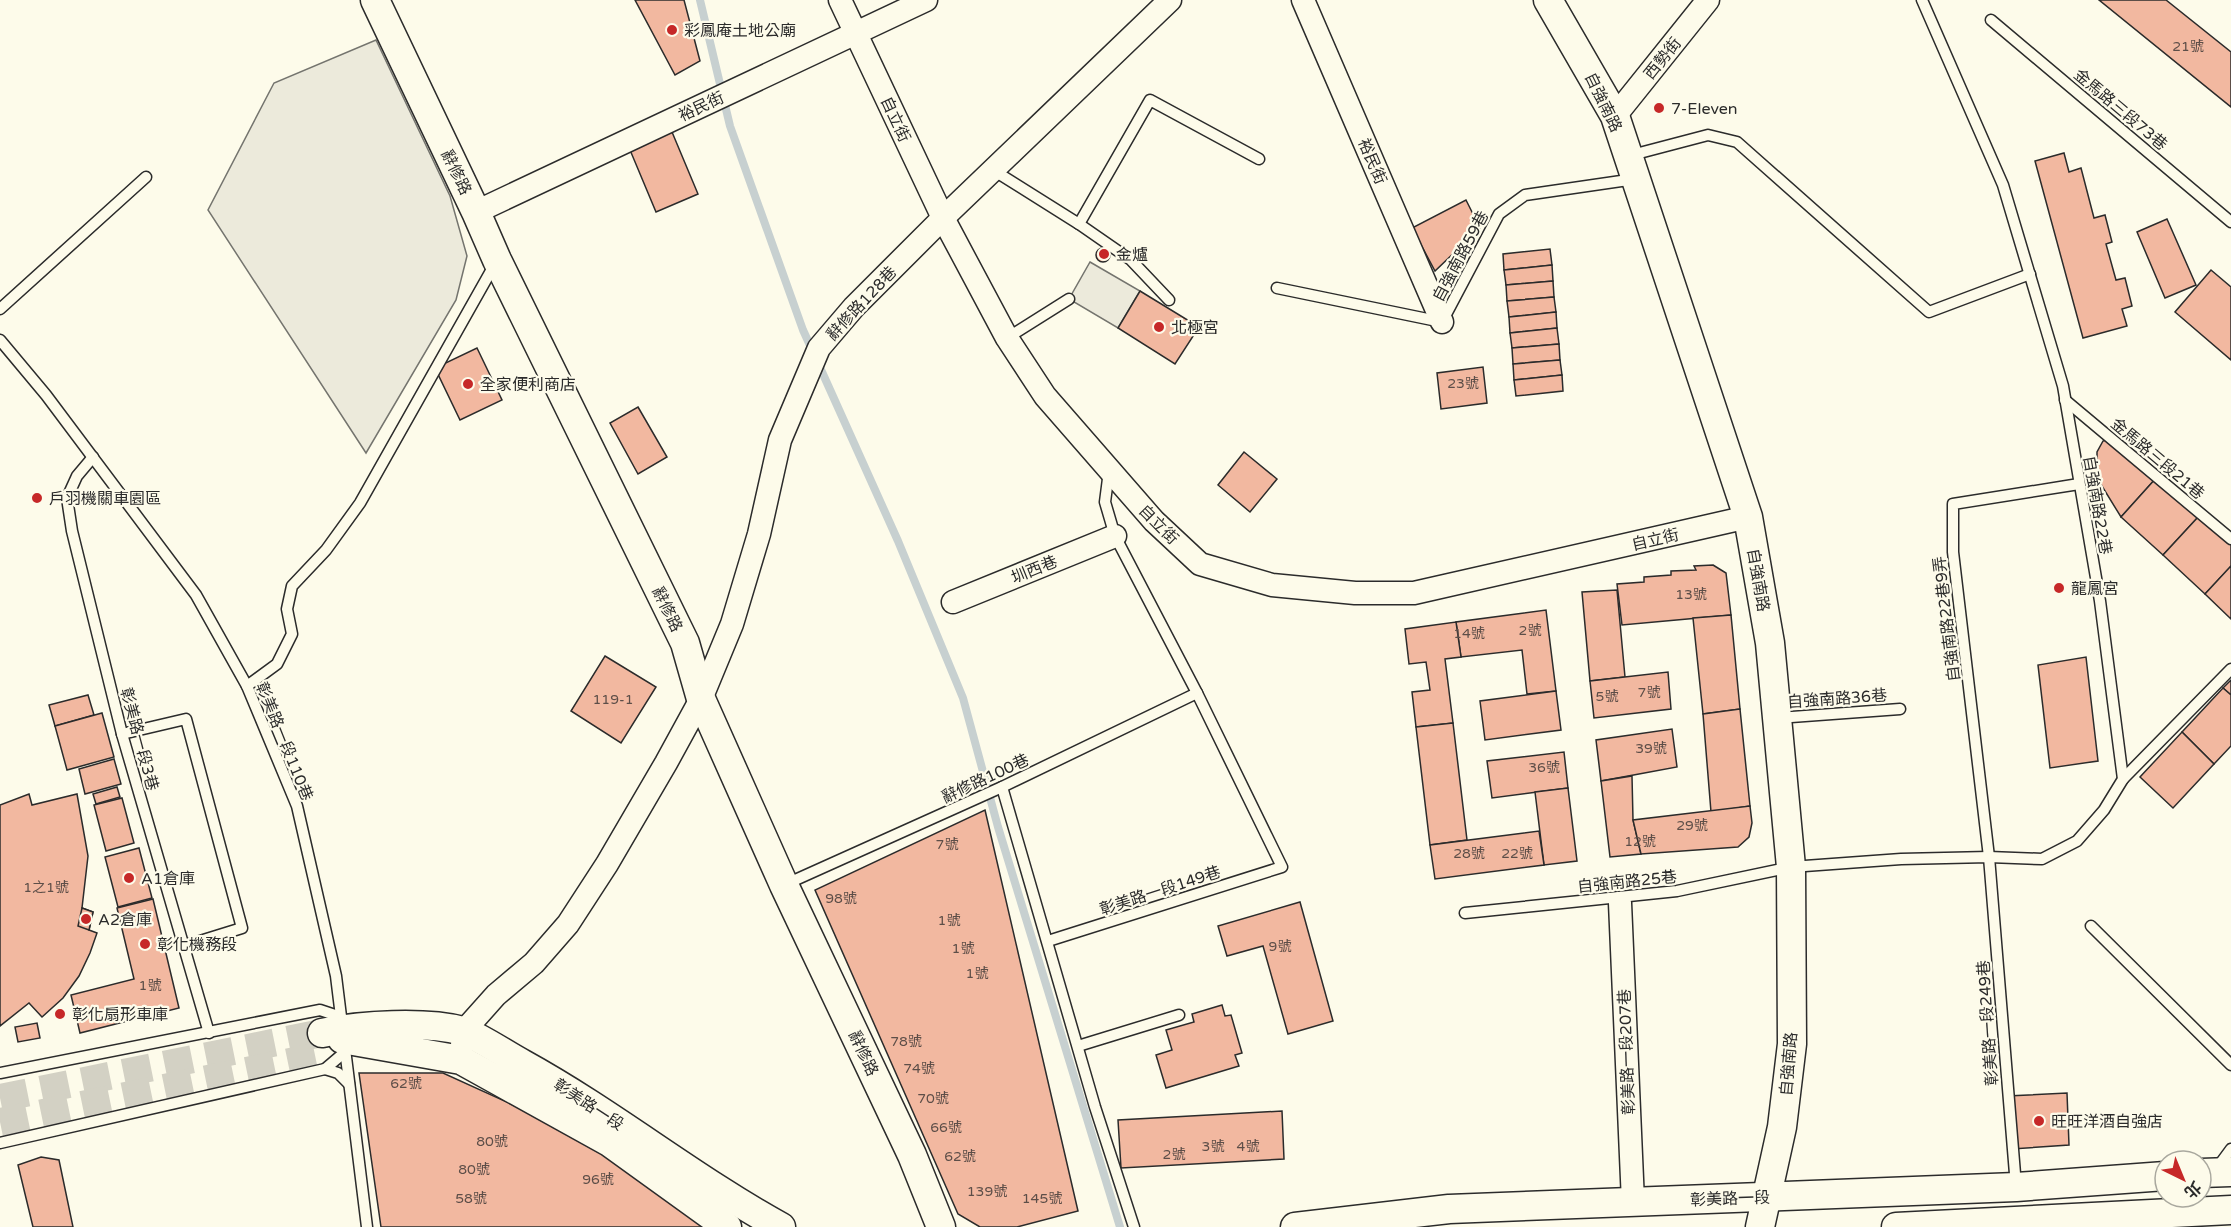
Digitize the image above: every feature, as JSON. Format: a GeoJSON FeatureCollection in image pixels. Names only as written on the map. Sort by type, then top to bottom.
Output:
{"type":"FeatureCollection","features":[{"type":"Feature","properties":{"kind":"street","name":"辭修路"},"geometry":{"type":"LineString","coordinates":[[375,0],[497,260],[685,643],[701,699],[784,885],[912,1155],[941,1227]]}},
{"type":"Feature","properties":{"kind":"street","name":"自立街"},"geometry":{"type":"LineString","coordinates":[[840,0],[943,218],[1007,338],[1045,396],[1109,471],[1154,521],[1200,564],[1272,585],[1355,593],[1414,593],[1748,517]]}},
{"type":"Feature","properties":{"kind":"street","name":"裕民街"},"geometry":{"type":"LineString","coordinates":[[476,212],[926,0]]}},
{"type":"Feature","properties":{"kind":"street","name":"辭修路128巷"},"geometry":{"type":"LineString","coordinates":[[463,1032],[496,995],[534,963],[567,924],[613,854],[701,699],[732,624],[759,534],[780,440],[819,348],[854,307],[943,218],[1170,0]]}},
{"type":"Feature","properties":{"kind":"street","name":"裕民街"},"geometry":{"type":"LineString","coordinates":[[1303,0],[1442,322]]}},
{"type":"Feature","properties":{"kind":"street","name":"自強南路"},"geometry":{"type":"LineString","coordinates":[[1548,0],[1615,116],[1748,517],[1770,643],[1791,867],[1792,1044],[1782,1127],[1760,1227]]}},
{"type":"Feature","properties":{"kind":"street","name":"西勢街"},"geometry":{"type":"LineString","coordinates":[[1615,116],[1708,0]]}},
{"type":"Feature","properties":{"kind":"street","name":"圳西巷"},"geometry":{"type":"LineString","coordinates":[[953,602],[1115,536]]}},
{"type":"Feature","properties":{"kind":"street","name":"彰美路一段207巷"},"geometry":{"type":"LineString","coordinates":[[1620,903],[1632,1202]]}},
{"type":"Feature","properties":{"kind":"street","name":"彰美路一段"},"geometry":{"type":"LineString","coordinates":[[379,1036],[422,1026],[463,1032],[568,1089],[749,1209],[781,1227]]}},
{"type":"Feature","properties":{"kind":"street"},"geometry":{"type":"LineString","coordinates":[[461,1060],[463,1032]]}},
{"type":"Feature","properties":{"kind":"street","name":"彰美路一段"},"geometry":{"type":"LineString","coordinates":[[331,1033],[379,1036],[461,1060],[609,1142],[720,1226]]}},
{"type":"Feature","properties":{"kind":"street","name":"彰美路一段"},"geometry":{"type":"LineString","coordinates":[[1295,1227],[1449,1209],[2016,1186],[2153,1177]]}},
{"type":"Feature","properties":{"kind":"street"},"geometry":{"type":"LineString","coordinates":[[1896,1227],[2219,1213]]}},
{"type":"Feature","properties":{"kind":"lane","name":"自強南路22巷"},"geometry":{"type":"LineString","coordinates":[[1922,0],[2003,185],[2063,387],[2100,601],[2122,779]]}},
{"type":"Feature","properties":{"kind":"lane","name":"金馬路三段73巷"},"geometry":{"type":"LineString","coordinates":[[1991,20],[2231,222]]}},
{"type":"Feature","properties":{"kind":"lane"},"geometry":{"type":"LineString","coordinates":[[1079,224],[1150,100],[1259,159]]}},
{"type":"Feature","properties":{"kind":"lane","name":"自強南路59巷"},"geometry":{"type":"LineString","coordinates":[[1277,288],[1442,322],[1499,214],[1525,195],[1631,167],[1708,135],[1737,142],[1929,312],[2030,274]]}},
{"type":"Feature","properties":{"kind":"lane"},"geometry":{"type":"LineString","coordinates":[[993,170],[1131,260],[1168,300]]}},
{"type":"Feature","properties":{"kind":"lane"},"geometry":{"type":"LineString","coordinates":[[0,309],[146,177]]}},
{"type":"Feature","properties":{"kind":"lane"},"geometry":{"type":"LineString","coordinates":[[247,686],[277,664],[292,634],[287,609],[292,586],[326,550],[360,503],[497,260]]}},
{"type":"Feature","properties":{"kind":"lane"},"geometry":{"type":"LineString","coordinates":[[1007,338],[1069,299]]}},
{"type":"Feature","properties":{"kind":"lane","name":"彰美路一段110巷"},"geometry":{"type":"LineString","coordinates":[[0,340],[93,458],[196,595],[247,686],[297,806],[331,1033],[349,1084],[367,1227]]}},
{"type":"Feature","properties":{"kind":"lane","name":"金馬路三段21巷"},"geometry":{"type":"LineString","coordinates":[[2065,400],[2231,539]]}},
{"type":"Feature","properties":{"kind":"lane","name":"彰美路一段3巷"},"geometry":{"type":"LineString","coordinates":[[93,458],[76,476],[67,498],[72,531],[122,734],[209,1033]]}},
{"type":"Feature","properties":{"kind":"lane"},"geometry":{"type":"LineString","coordinates":[[1109,471],[1105,502],[1115,536],[1197,693]]}},
{"type":"Feature","properties":{"kind":"lane","name":"自強南路22巷9弄"},"geometry":{"type":"LineString","coordinates":[[1989,857],[1953,552],[1953,504],[2079,484]]}},
{"type":"Feature","properties":{"kind":"lane"},"geometry":{"type":"LineString","coordinates":[[1791,867],[1901,859],[1989,857],[2042,859],[2077,841],[2104,810],[2122,779],[2231,669]]}},
{"type":"Feature","properties":{"kind":"lane","name":"辭修路100巷"},"geometry":{"type":"LineString","coordinates":[[784,885],[1002,787],[1197,693]]}},
{"type":"Feature","properties":{"kind":"lane","name":"彰美路一段149巷"},"geometry":{"type":"LineString","coordinates":[[1048,941],[1282,867],[1197,693]]}},
{"type":"Feature","properties":{"kind":"lane","name":"自強南路36巷"},"geometry":{"type":"LineString","coordinates":[[1777,718],[1900,709]]}},
{"type":"Feature","properties":{"kind":"lane"},"geometry":{"type":"LineString","coordinates":[[122,734],[186,719],[242,928],[184,946]]}},
{"type":"Feature","properties":{"kind":"lane"},"geometry":{"type":"LineString","coordinates":[[1002,787],[1095,1107],[1134,1227]]}},
{"type":"Feature","properties":{"kind":"lane","name":"彰美路一段249巷"},"geometry":{"type":"LineString","coordinates":[[1989,857],[2016,1186]]}},
{"type":"Feature","properties":{"kind":"lane","name":"自強南路25巷"},"geometry":{"type":"LineString","coordinates":[[1464,913],[1677,891],[1791,867]]}},
{"type":"Feature","properties":{"kind":"lane"},"geometry":{"type":"LineString","coordinates":[[2091,926],[2231,1065]]}},
{"type":"Feature","properties":{"kind":"lane"},"geometry":{"type":"LineString","coordinates":[[1078,1046],[1179,1015]]}},
{"type":"Feature","properties":{"kind":"lane"},"geometry":{"type":"LineString","coordinates":[[0,1073],[209,1033],[331,1033]]}},
{"type":"Feature","properties":{"kind":"lane"},"geometry":{"type":"LineString","coordinates":[[331,1033],[338,1073],[349,1084]]}},
{"type":"Feature","properties":{"kind":"lane"},"geometry":{"type":"LineString","coordinates":[[0,1143],[331,1033]]}},
{"type":"Feature","properties":{"kind":"lane"},"geometry":{"type":"LineString","coordinates":[[2215,1172],[2231,1149]]}},
{"type":"Feature","properties":{"kind":"shaded area"},"geometry":{"type":"Polygon","coordinates":[[[376,40],[450,196],[467,256],[456,300],[366,453],[208,210],[274,83],[376,40]]]}},
{"type":"Feature","properties":{"kind":"shaded area"},"geometry":{"type":"Polygon","coordinates":[[[1090,262],[1140,291],[1118,328],[1069,299],[1090,262]]]}},
{"type":"Feature","properties":{"kind":"building","name":"彩鳳庵土地公廟"},"geometry":{"type":"Polygon","coordinates":[[[635,0],[684,0],[700,61],[675,75],[635,0]]]}},
{"type":"Feature","properties":{"kind":"building"},"geometry":{"type":"Polygon","coordinates":[[[2099,0],[2166,0],[2231,52],[2231,107],[2099,0]]]}},
{"type":"Feature","properties":{"kind":"building"},"geometry":{"type":"Polygon","coordinates":[[[672,132],[698,194],[656,212],[630,150],[672,132]]]}},
{"type":"Feature","properties":{"kind":"building"},"geometry":{"type":"Polygon","coordinates":[[[2064,153],[2069,172],[2081,168],[2094,218],[2105,215],[2112,242],[2106,244],[2116,280],[2125,278],[2132,306],[2122,309],[2127,326],[2083,338],[2035,161],[2064,153]]]}},
{"type":"Feature","properties":{"kind":"building"},"geometry":{"type":"Polygon","coordinates":[[[1466,200],[1480,228],[1435,271],[1412,228],[1466,200]]]}},
{"type":"Feature","properties":{"kind":"building"},"geometry":{"type":"Polygon","coordinates":[[[2167,219],[2196,285],[2165,298],[2137,232],[2167,219]]]}},
{"type":"Feature","properties":{"kind":"building","name":"金爐"},"geometry":{"type":"Polygon","coordinates":[[[1100,248],[1106,248],[1110,255],[1106,262],[1100,262],[1096,258],[1096,252],[1100,248]]]}},
{"type":"Feature","properties":{"kind":"building"},"geometry":{"type":"Polygon","coordinates":[[[1550,249],[1552,265],[1504,270],[1503,254],[1550,249]]]}},
{"type":"Feature","properties":{"kind":"building"},"geometry":{"type":"Polygon","coordinates":[[[1552,265],[1553,281],[1506,285],[1504,270],[1552,265]]]}},
{"type":"Feature","properties":{"kind":"building"},"geometry":{"type":"Polygon","coordinates":[[[2211,270],[2231,287],[2231,360],[2175,312],[2211,270]]]}},
{"type":"Feature","properties":{"kind":"building"},"geometry":{"type":"Polygon","coordinates":[[[1553,281],[1554,297],[1507,301],[1506,285],[1553,281]]]}},
{"type":"Feature","properties":{"kind":"building","name":"北極宮"},"geometry":{"type":"Polygon","coordinates":[[[1140,291],[1199,327],[1175,364],[1118,328],[1140,291]]]}},
{"type":"Feature","properties":{"kind":"building"},"geometry":{"type":"Polygon","coordinates":[[[1554,297],[1556,312],[1509,317],[1507,301],[1554,297]]]}},
{"type":"Feature","properties":{"kind":"building"},"geometry":{"type":"Polygon","coordinates":[[[1556,312],[1557,328],[1510,333],[1509,317],[1556,312]]]}},
{"type":"Feature","properties":{"kind":"building"},"geometry":{"type":"Polygon","coordinates":[[[1557,328],[1559,344],[1512,348],[1510,333],[1557,328]]]}},
{"type":"Feature","properties":{"kind":"building"},"geometry":{"type":"Polygon","coordinates":[[[1559,344],[1560,360],[1513,364],[1512,348],[1559,344]]]}},
{"type":"Feature","properties":{"kind":"building","name":"全家便利商店"},"geometry":{"type":"Polygon","coordinates":[[[477,348],[502,400],[460,420],[435,368],[477,348]]]}},
{"type":"Feature","properties":{"kind":"building"},"geometry":{"type":"Polygon","coordinates":[[[1560,360],[1562,375],[1514,380],[1513,364],[1560,360]]]}},
{"type":"Feature","properties":{"kind":"building"},"geometry":{"type":"Polygon","coordinates":[[[1483,367],[1487,403],[1441,409],[1437,373],[1483,367]]]}},
{"type":"Feature","properties":{"kind":"building"},"geometry":{"type":"Polygon","coordinates":[[[1562,375],[1563,391],[1516,396],[1514,380],[1562,375]]]}},
{"type":"Feature","properties":{"kind":"building"},"geometry":{"type":"Polygon","coordinates":[[[638,407],[667,457],[638,474],[610,423],[638,407]]]}},
{"type":"Feature","properties":{"kind":"building"},"geometry":{"type":"Polygon","coordinates":[[[2111,438],[2157,477],[2121,517],[2097,478],[2097,452],[2103,441],[2111,438]]]}},
{"type":"Feature","properties":{"kind":"building"},"geometry":{"type":"Polygon","coordinates":[[[1244,452],[1277,479],[1250,512],[1218,485],[1244,452]]]}},
{"type":"Feature","properties":{"kind":"building"},"geometry":{"type":"Polygon","coordinates":[[[2157,477],[2199,516],[2163,555],[2121,517],[2157,477]]]}},
{"type":"Feature","properties":{"kind":"building"},"geometry":{"type":"Polygon","coordinates":[[[2199,516],[2231,545],[2231,566],[2205,594],[2163,555],[2199,516]]]}},
{"type":"Feature","properties":{"kind":"building"},"geometry":{"type":"Polygon","coordinates":[[[1713,565],[1726,573],[1731,615],[1622,625],[1617,584],[1644,582],[1644,577],[1671,575],[1671,571],[1696,570],[1694,566],[1713,565]]]}},
{"type":"Feature","properties":{"kind":"building"},"geometry":{"type":"Polygon","coordinates":[[[2231,566],[2231,619],[2205,594],[2231,566]]]}},
{"type":"Feature","properties":{"kind":"building"},"geometry":{"type":"Polygon","coordinates":[[[1617,590],[1625,677],[1590,681],[1582,592],[1617,590]]]}},
{"type":"Feature","properties":{"kind":"building"},"geometry":{"type":"Polygon","coordinates":[[[1546,610],[1556,691],[1527,694],[1522,650],[1461,657],[1456,622],[1546,610]]]}},
{"type":"Feature","properties":{"kind":"building"},"geometry":{"type":"Polygon","coordinates":[[[1731,615],[1740,709],[1703,714],[1693,618],[1731,615]]]}},
{"type":"Feature","properties":{"kind":"building"},"geometry":{"type":"Polygon","coordinates":[[[1456,622],[1461,657],[1445,659],[1453,723],[1416,727],[1412,692],[1430,690],[1426,662],[1409,664],[1405,629],[1456,622]]]}},
{"type":"Feature","properties":{"kind":"building"},"geometry":{"type":"Polygon","coordinates":[[[605,656],[656,687],[621,743],[571,711],[605,656]]]}},
{"type":"Feature","properties":{"kind":"building"},"geometry":{"type":"Polygon","coordinates":[[[2086,657],[2098,761],[2050,768],[2038,665],[2086,657]]]}},
{"type":"Feature","properties":{"kind":"building"},"geometry":{"type":"Polygon","coordinates":[[[1668,672],[1671,709],[1594,718],[1590,681],[1668,672]]]}},
{"type":"Feature","properties":{"kind":"building"},"geometry":{"type":"Polygon","coordinates":[[[2231,680],[2231,695],[2223,688],[2231,680]]]}},
{"type":"Feature","properties":{"kind":"building"},"geometry":{"type":"Polygon","coordinates":[[[2223,688],[2231,695],[2231,746],[2214,764],[2182,732],[2223,688]]]}},
{"type":"Feature","properties":{"kind":"building"},"geometry":{"type":"Polygon","coordinates":[[[1556,691],[1561,730],[1485,740],[1480,701],[1556,691]]]}},
{"type":"Feature","properties":{"kind":"building"},"geometry":{"type":"Polygon","coordinates":[[[88,695],[94,715],[55,726],[49,705],[88,695]]]}},
{"type":"Feature","properties":{"kind":"building"},"geometry":{"type":"Polygon","coordinates":[[[1740,709],[1750,806],[1711,812],[1703,714],[1740,709]]]}},
{"type":"Feature","properties":{"kind":"building"},"geometry":{"type":"Polygon","coordinates":[[[102,713],[114,757],[67,770],[55,726],[102,713]]]}},
{"type":"Feature","properties":{"kind":"building"},"geometry":{"type":"Polygon","coordinates":[[[1453,723],[1467,840],[1430,845],[1416,727],[1453,723]]]}},
{"type":"Feature","properties":{"kind":"building"},"geometry":{"type":"Polygon","coordinates":[[[1672,729],[1677,767],[1601,781],[1596,740],[1672,729]]]}},
{"type":"Feature","properties":{"kind":"building"},"geometry":{"type":"Polygon","coordinates":[[[2182,732],[2214,764],[2173,808],[2140,777],[2182,732]]]}},
{"type":"Feature","properties":{"kind":"building"},"geometry":{"type":"Polygon","coordinates":[[[1564,752],[1568,788],[1492,798],[1487,761],[1564,752]]]}},
{"type":"Feature","properties":{"kind":"building"},"geometry":{"type":"Polygon","coordinates":[[[114,759],[121,784],[85,794],[79,769],[114,759]]]}},
{"type":"Feature","properties":{"kind":"building"},"geometry":{"type":"Polygon","coordinates":[[[1632,776],[1633,820],[1641,854],[1610,857],[1601,781],[1632,776]]]}},
{"type":"Feature","properties":{"kind":"building"},"geometry":{"type":"Polygon","coordinates":[[[117,787],[120,797],[96,804],[93,794],[117,787]]]}},
{"type":"Feature","properties":{"kind":"building"},"geometry":{"type":"Polygon","coordinates":[[[1568,788],[1577,861],[1544,865],[1535,792],[1568,788]]]}},
{"type":"Feature","properties":{"kind":"building","name":"彰化扇形車庫"},"geometry":{"type":"Polygon","coordinates":[[[29,794],[32,805],[77,794],[88,856],[82,908],[93,912],[89,930],[97,933],[79,976],[63,998],[42,1017],[29,1003],[0,1026],[0,805],[29,794]]]}},
{"type":"Feature","properties":{"kind":"building"},"geometry":{"type":"Polygon","coordinates":[[[122,798],[134,843],[106,851],[94,805],[122,798]]]}},
{"type":"Feature","properties":{"kind":"building"},"geometry":{"type":"Polygon","coordinates":[[[1750,806],[1752,823],[1749,837],[1738,847],[1641,854],[1633,820],[1750,806]]]}},
{"type":"Feature","properties":{"kind":"building"},"geometry":{"type":"Polygon","coordinates":[[[985,810],[1078,1211],[1017,1227],[980,1227],[958,1214],[815,890],[985,810]]]}},
{"type":"Feature","properties":{"kind":"building"},"geometry":{"type":"Polygon","coordinates":[[[1539,831],[1544,865],[1435,879],[1430,845],[1539,831]]]}},
{"type":"Feature","properties":{"kind":"building","name":"A1倉庫"},"geometry":{"type":"Polygon","coordinates":[[[139,848],[152,898],[118,907],[105,857],[139,848]]]}},
{"type":"Feature","properties":{"kind":"building","name":"彰化機務段"},"geometry":{"type":"Polygon","coordinates":[[[153,899],[179,1008],[80,1033],[71,995],[134,979],[117,908],[153,899]]]}},
{"type":"Feature","properties":{"kind":"building"},"geometry":{"type":"Polygon","coordinates":[[[1300,902],[1333,1021],[1288,1034],[1263,946],[1227,956],[1218,926],[1300,902]]]}},
{"type":"Feature","properties":{"kind":"building","name":"A2倉庫"},"geometry":{"type":"Polygon","coordinates":[[[82,908],[93,912],[89,930],[78,926],[82,908]]]}},
{"type":"Feature","properties":{"kind":"building"},"geometry":{"type":"Polygon","coordinates":[[[1222,1005],[1225,1016],[1231,1015],[1242,1053],[1235,1055],[1239,1066],[1166,1088],[1156,1055],[1172,1050],[1166,1030],[1194,1022],[1192,1014],[1222,1005]]]}},
{"type":"Feature","properties":{"kind":"building"},"geometry":{"type":"Polygon","coordinates":[[[37,1023],[40,1038],[18,1042],[15,1027],[37,1023]]]}},
{"type":"Feature","properties":{"kind":"building"},"geometry":{"type":"Polygon","coordinates":[[[359,1073],[443,1073],[566,1129],[706,1227],[381,1227],[359,1073]]]}},
{"type":"Feature","properties":{"kind":"building","name":"旺旺洋酒自強店"},"geometry":{"type":"Polygon","coordinates":[[[2067,1093],[2069,1145],[2012,1149],[2007,1096],[2067,1093]]]}},
{"type":"Feature","properties":{"kind":"building"},"geometry":{"type":"Polygon","coordinates":[[[1282,1111],[1284,1159],[1121,1168],[1118,1120],[1282,1111]]]}},
{"type":"Feature","properties":{"kind":"building"},"geometry":{"type":"Polygon","coordinates":[[[41,1157],[59,1160],[73,1227],[33,1227],[18,1165],[41,1157]]]}},
{"type":"Feature","properties":{"kind":"waterway"},"geometry":{"type":"LineString","coordinates":[[700,0],[730,126],[803,330],[813,352]]}},
{"type":"Feature","properties":{"kind":"waterway"},"geometry":{"type":"LineString","coordinates":[[818,363],[898,541],[963,698],[998,827],[1120,1227]]}},
{"type":"Feature","properties":{"kind":"tunnel"},"geometry":{"type":"LineString","coordinates":[[0,1098],[322,1033]]}},
{"type":"Feature","properties":{"kind":"tunnel"},"geometry":{"type":"LineString","coordinates":[[0,1122],[324,1055]]}},
{"type":"Feature","properties":{"kind":"place","name":"彩鳳庵土地公廟"},"geometry":{"type":"Point","coordinates":[672,30]}},
{"type":"Feature","properties":{"kind":"place","name":"7-Eleven"},"geometry":{"type":"Point","coordinates":[1659,108]}},
{"type":"Feature","properties":{"kind":"place","name":"金爐"},"geometry":{"type":"Point","coordinates":[1104,254]}},
{"type":"Feature","properties":{"kind":"place","name":"北極宮"},"geometry":{"type":"Point","coordinates":[1159,327]}},
{"type":"Feature","properties":{"kind":"place","name":"全家便利商店"},"geometry":{"type":"Point","coordinates":[468,384]}},
{"type":"Feature","properties":{"kind":"place","name":"戶羽機關車園區"},"geometry":{"type":"Point","coordinates":[37,498]}},
{"type":"Feature","properties":{"kind":"place","name":"龍鳳宮"},"geometry":{"type":"Point","coordinates":[2059,588]}},
{"type":"Feature","properties":{"kind":"place","name":"A1倉庫"},"geometry":{"type":"Point","coordinates":[129,878]}},
{"type":"Feature","properties":{"kind":"place","name":"A2倉庫"},"geometry":{"type":"Point","coordinates":[86,919]}},
{"type":"Feature","properties":{"kind":"place","name":"彰化機務段"},"geometry":{"type":"Point","coordinates":[145,944]}},
{"type":"Feature","properties":{"kind":"place","name":"彰化扇形車庫"},"geometry":{"type":"Point","coordinates":[60,1014]}},
{"type":"Feature","properties":{"kind":"place","name":"旺旺洋酒自強店"},"geometry":{"type":"Point","coordinates":[2039,1121]}}]}
